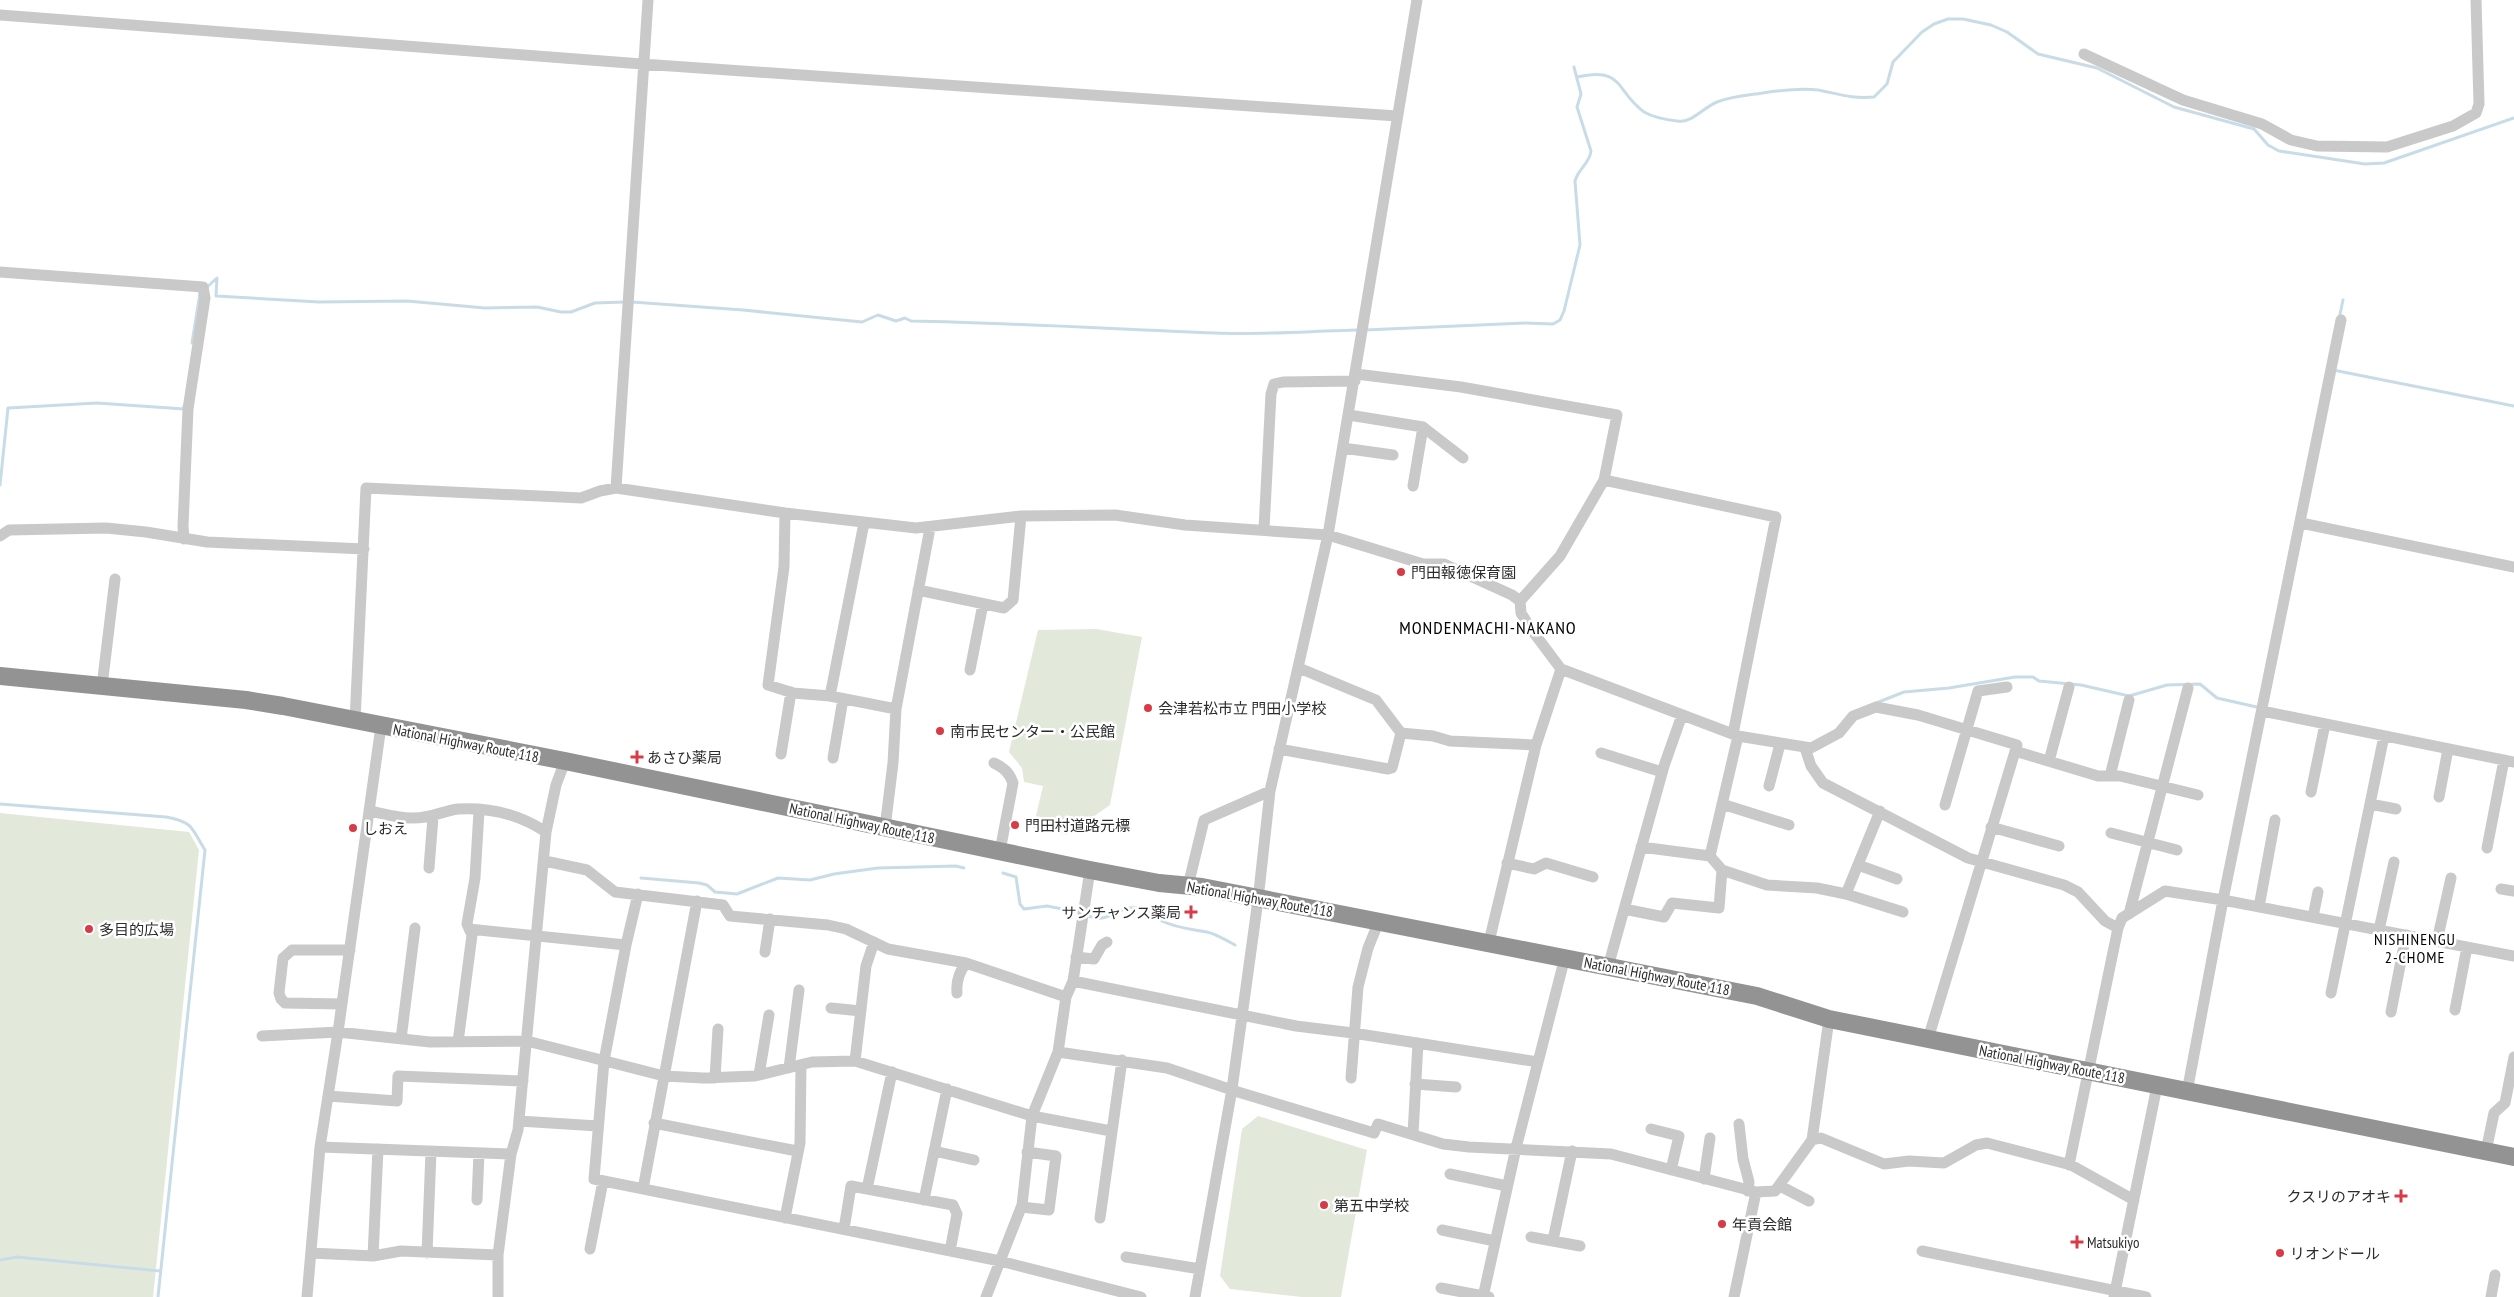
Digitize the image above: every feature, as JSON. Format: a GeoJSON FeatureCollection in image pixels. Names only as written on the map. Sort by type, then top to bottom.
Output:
{"type":"FeatureCollection","features":[{"type":"Feature","properties":{"kind":"highway","name":"National Highway Route 118"},"geometry":{"type":"LineString","coordinates":[[0,676],[246,700],[565,761],[1090,870],[1379,921],[1775,1000],[1830,1019],[2514,1157]]}},
{"type":"Feature","properties":{"kind":"street"},"geometry":{"type":"LineString","coordinates":[[616,488],[642,64],[648,0]]}},
{"type":"Feature","properties":{"kind":"street"},"geometry":{"type":"LineString","coordinates":[[1195,1297],[1232,1090],[1258,900],[1270,791],[1328,535],[1417,0]]}},
{"type":"Feature","properties":{"kind":"street"},"geometry":{"type":"LineString","coordinates":[[2084,54],[2175,97],[2262,124],[2290,140],[2318,146],[2387,147],[2452,126],[2476,113],[2479,104],[2476,0]]}},
{"type":"Feature","properties":{"kind":"street"},"geometry":{"type":"LineString","coordinates":[[0,15],[642,64],[1397,116]]}},
{"type":"Feature","properties":{"kind":"street"},"geometry":{"type":"LineString","coordinates":[[0,272],[204,287],[205,298],[188,409],[184,539]]}},
{"type":"Feature","properties":{"kind":"street"},"geometry":{"type":"LineString","coordinates":[[2187,1092],[2223,900],[2341,320]]}},
{"type":"Feature","properties":{"kind":"street"},"geometry":{"type":"LineString","coordinates":[[1264,529],[1271,394],[1274,384],[1355,377],[1461,387],[1617,415],[1604,480],[1560,556],[1520,601],[1521,613],[1531,630],[1561,669],[1736,735],[1780,744],[1805,748],[1821,744],[1839,733],[1853,716],[1876,707],[1918,715],[2017,744],[2008,782],[1981,862],[1928,1039]]}},
{"type":"Feature","properties":{"kind":"street"},"geometry":{"type":"LineString","coordinates":[[1349,415],[1423,428],[1463,458]]}},
{"type":"Feature","properties":{"kind":"street"},"geometry":{"type":"LineString","coordinates":[[1413,486],[1423,428]]}},
{"type":"Feature","properties":{"kind":"street"},"geometry":{"type":"LineString","coordinates":[[1343,448],[1394,456]]}},
{"type":"Feature","properties":{"kind":"street"},"geometry":{"type":"LineString","coordinates":[[1604,480],[1776,517],[1736,735],[1710,856]]}},
{"type":"Feature","properties":{"kind":"street"},"geometry":{"type":"LineString","coordinates":[[355,721],[366,488],[581,498],[600,491],[616,488],[785,513],[864,523],[930,528],[1021,516],[1115,515],[1185,525],[1264,529],[1328,535],[1423,564],[1444,564],[1512,595],[1520,601]]}},
{"type":"Feature","properties":{"kind":"street"},"geometry":{"type":"LineString","coordinates":[[785,513],[784,567],[768,685],[790,692],[830,696],[896,709]]}},
{"type":"Feature","properties":{"kind":"street"},"geometry":{"type":"LineString","coordinates":[[918,590],[1004,608],[1013,600],[1021,516]]}},
{"type":"Feature","properties":{"kind":"street"},"geometry":{"type":"LineString","coordinates":[[830,696],[864,523]]}},
{"type":"Feature","properties":{"kind":"street"},"geometry":{"type":"LineString","coordinates":[[2301,523],[2514,567]]}},
{"type":"Feature","properties":{"kind":"street"},"geometry":{"type":"LineString","coordinates":[[0,536],[9,530],[106,528],[146,532],[207,542],[364,549]]}},
{"type":"Feature","properties":{"kind":"street"},"geometry":{"type":"LineString","coordinates":[[885,828],[893,762],[896,709],[930,528]]}},
{"type":"Feature","properties":{"kind":"street"},"geometry":{"type":"LineString","coordinates":[[102,686],[115,579]]}},
{"type":"Feature","properties":{"kind":"street"},"geometry":{"type":"LineString","coordinates":[[970,670],[983,604]]}},
{"type":"Feature","properties":{"kind":"street"},"geometry":{"type":"LineString","coordinates":[[1299,668],[1376,700],[1401,733],[1433,736],[1450,742],[1536,746]]}},
{"type":"Feature","properties":{"kind":"street"},"geometry":{"type":"LineString","coordinates":[[1489,942],[1536,746],[1561,669]]}},
{"type":"Feature","properties":{"kind":"street"},"geometry":{"type":"LineString","coordinates":[[1945,805],[1978,690],[2007,687]]}},
{"type":"Feature","properties":{"kind":"street"},"geometry":{"type":"LineString","coordinates":[[2049,761],[2069,687]]}},
{"type":"Feature","properties":{"kind":"street"},"geometry":{"type":"LineString","coordinates":[[2129,914],[2188,688]]}},
{"type":"Feature","properties":{"kind":"street"},"geometry":{"type":"LineString","coordinates":[[782,754],[790,692]]}},
{"type":"Feature","properties":{"kind":"street"},"geometry":{"type":"LineString","coordinates":[[832,758],[843,699]]}},
{"type":"Feature","properties":{"kind":"street"},"geometry":{"type":"LineString","coordinates":[[2110,776],[2129,700]]}},
{"type":"Feature","properties":{"kind":"street"},"geometry":{"type":"LineString","coordinates":[[2262,711],[2509,761],[2487,848]]}},
{"type":"Feature","properties":{"kind":"street"},"geometry":{"type":"LineString","coordinates":[[1608,967],[1662,772],[1682,715]]}},
{"type":"Feature","properties":{"kind":"street"},"geometry":{"type":"LineString","coordinates":[[2311,792],[2324,724]]}},
{"type":"Feature","properties":{"kind":"street"},"geometry":{"type":"LineString","coordinates":[[307,1297],[320,1146],[350,950],[381,726]]}},
{"type":"Feature","properties":{"kind":"street"},"geometry":{"type":"LineString","coordinates":[[1278,749],[1388,769],[1392,768],[1401,733]]}},
{"type":"Feature","properties":{"kind":"street"},"geometry":{"type":"LineString","coordinates":[[2332,993],[2384,736]]}},
{"type":"Feature","properties":{"kind":"street"},"geometry":{"type":"LineString","coordinates":[[1769,786],[1780,744]]}},
{"type":"Feature","properties":{"kind":"street"},"geometry":{"type":"LineString","coordinates":[[1805,748],[1811,766],[1823,783],[1880,811],[1947,849],[1981,862],[2064,885],[2078,892],[2105,921],[2118,928]]}},
{"type":"Feature","properties":{"kind":"street"},"geometry":{"type":"LineString","coordinates":[[2439,797],[2448,749]]}},
{"type":"Feature","properties":{"kind":"street"},"geometry":{"type":"LineString","coordinates":[[2015,751],[2098,776],[2110,776],[2162,785],[2198,794]]}},
{"type":"Feature","properties":{"kind":"street"},"geometry":{"type":"LineString","coordinates":[[1601,753],[1662,772]]}},
{"type":"Feature","properties":{"kind":"street"},"geometry":{"type":"LineString","coordinates":[[498,1297],[498,1255],[511,1154],[519,1121],[545,861],[546,832],[556,785],[565,761]]}},
{"type":"Feature","properties":{"kind":"street"},"geometry":{"type":"LineString","coordinates":[[994,763],[1005,769],[1010,775],[1013,784],[1000,851]]}},
{"type":"Feature","properties":{"kind":"street"},"geometry":{"type":"LineString","coordinates":[[1188,886],[1204,820],[1270,791]]}},
{"type":"Feature","properties":{"kind":"street"},"geometry":{"type":"LineString","coordinates":[[1722,804],[1790,825]]}},
{"type":"Feature","properties":{"kind":"street"},"geometry":{"type":"LineString","coordinates":[[2370,804],[2396,809]]}},
{"type":"Feature","properties":{"kind":"street"},"geometry":{"type":"LineString","coordinates":[[370,811],[412,818],[433,817],[457,810],[479,810],[525,819],[546,832]]}},
{"type":"Feature","properties":{"kind":"street"},"geometry":{"type":"LineString","coordinates":[[458,1042],[472,935],[467,924],[475,878],[479,810]]}},
{"type":"Feature","properties":{"kind":"street"},"geometry":{"type":"LineString","coordinates":[[1846,894],[1880,811]]}},
{"type":"Feature","properties":{"kind":"street"},"geometry":{"type":"LineString","coordinates":[[429,868],[433,817]]}},
{"type":"Feature","properties":{"kind":"street"},"geometry":{"type":"LineString","coordinates":[[2259,907],[2275,820]]}},
{"type":"Feature","properties":{"kind":"street"},"geometry":{"type":"LineString","coordinates":[[1992,827],[2059,846]]}},
{"type":"Feature","properties":{"kind":"street"},"geometry":{"type":"LineString","coordinates":[[2111,833],[2177,850]]}},
{"type":"Feature","properties":{"kind":"street"},"geometry":{"type":"LineString","coordinates":[[1641,847],[1710,856],[1722,870],[1767,885],[1817,888],[1846,894],[1903,912]]}},
{"type":"Feature","properties":{"kind":"street"},"geometry":{"type":"LineString","coordinates":[[545,861],[587,870],[615,892],[698,900],[723,905],[730,916],[846,929],[888,949],[966,963],[1066,997]]}},
{"type":"Feature","properties":{"kind":"street"},"geometry":{"type":"LineString","coordinates":[[2379,930],[2394,862]]}},
{"type":"Feature","properties":{"kind":"street"},"geometry":{"type":"LineString","coordinates":[[1507,863],[1534,869],[1546,863],[1593,877]]}},
{"type":"Feature","properties":{"kind":"street"},"geometry":{"type":"LineString","coordinates":[[1858,865],[1896,879]]}},
{"type":"Feature","properties":{"kind":"street"},"geometry":{"type":"LineString","coordinates":[[986,1297],[1022,1206],[1032,1116],[1058,1052],[1066,997],[1073,981],[1090,870]]}},
{"type":"Feature","properties":{"kind":"street"},"geometry":{"type":"LineString","coordinates":[[1624,909],[1664,917],[1672,903],[1719,908],[1722,870]]}},
{"type":"Feature","properties":{"kind":"street"},"geometry":{"type":"LineString","coordinates":[[2437,941],[2451,878]]}},
{"type":"Feature","properties":{"kind":"street"},"geometry":{"type":"LineString","coordinates":[[2501,889],[2514,891]]}},
{"type":"Feature","properties":{"kind":"street"},"geometry":{"type":"LineString","coordinates":[[2069,1165],[2118,928],[2122,918],[2165,891],[2223,900],[2514,956]]}},
{"type":"Feature","properties":{"kind":"street"},"geometry":{"type":"LineString","coordinates":[[2313,917],[2318,892]]}},
{"type":"Feature","properties":{"kind":"street"},"geometry":{"type":"LineString","coordinates":[[638,894],[626,945],[604,1061],[594,1179],[1000,1260],[1105,1293],[1141,1297]]}},
{"type":"Feature","properties":{"kind":"street"},"geometry":{"type":"LineString","coordinates":[[643,1189],[698,900]]}},
{"type":"Feature","properties":{"kind":"street"},"geometry":{"type":"LineString","coordinates":[[766,952],[770,920]]}},
{"type":"Feature","properties":{"kind":"street"},"geometry":{"type":"LineString","coordinates":[[1351,1078],[1358,987],[1368,948],[1379,921]]}},
{"type":"Feature","properties":{"kind":"street"},"geometry":{"type":"LineString","coordinates":[[400,1038],[415,928]]}},
{"type":"Feature","properties":{"kind":"street"},"geometry":{"type":"LineString","coordinates":[[469,929],[538,934],[626,945]]}},
{"type":"Feature","properties":{"kind":"street"},"geometry":{"type":"LineString","coordinates":[[2391,1012],[2406,935]]}},
{"type":"Feature","properties":{"kind":"street"},"geometry":{"type":"LineString","coordinates":[[855,1060],[866,966],[874,942]]}},
{"type":"Feature","properties":{"kind":"street"},"geometry":{"type":"LineString","coordinates":[[1076,957],[1094,959],[1102,945],[1107,942]]}},
{"type":"Feature","properties":{"kind":"street"},"geometry":{"type":"LineString","coordinates":[[2455,1010],[2466,947]]}},
{"type":"Feature","properties":{"kind":"street"},"geometry":{"type":"LineString","coordinates":[[342,1004],[285,1003],[280,999],[279,993],[283,958],[292,950],[350,950]]}},
{"type":"Feature","properties":{"kind":"street"},"geometry":{"type":"LineString","coordinates":[[1441,1288],[1485,1297],[1507,1186],[1565,958]]}},
{"type":"Feature","properties":{"kind":"street"},"geometry":{"type":"LineString","coordinates":[[956,993],[956,984],[961,969],[966,963]]}},
{"type":"Feature","properties":{"kind":"street"},"geometry":{"type":"LineString","coordinates":[[1073,981],[1296,1026],[1538,1062]]}},
{"type":"Feature","properties":{"kind":"street"},"geometry":{"type":"LineString","coordinates":[[789,1068],[799,990]]}},
{"type":"Feature","properties":{"kind":"street"},"geometry":{"type":"LineString","coordinates":[[832,1008],[861,1011]]}},
{"type":"Feature","properties":{"kind":"street"},"geometry":{"type":"LineString","coordinates":[[759,1075],[769,1015]]}},
{"type":"Feature","properties":{"kind":"street"},"geometry":{"type":"LineString","coordinates":[[1058,1052],[1167,1068],[1232,1090],[1374,1133],[1378,1124],[1443,1144],[1477,1148],[1516,1148],[1611,1154],[1752,1191],[1775,1191],[1812,1140],[1830,1019]]}},
{"type":"Feature","properties":{"kind":"street"},"geometry":{"type":"LineString","coordinates":[[715,1078],[718,1029]]}},
{"type":"Feature","properties":{"kind":"street"},"geometry":{"type":"LineString","coordinates":[[262,1036],[338,1032],[458,1042],[527,1041],[664,1076],[715,1078],[759,1075],[801,1064],[830,1060],[855,1060],[1032,1116],[1112,1131]]}},
{"type":"Feature","properties":{"kind":"street"},"geometry":{"type":"LineString","coordinates":[[1413,1134],[1418,1043]]}},
{"type":"Feature","properties":{"kind":"street"},"geometry":{"type":"LineString","coordinates":[[2486,1151],[2494,1113],[2504,1103],[2514,1057]]}},
{"type":"Feature","properties":{"kind":"street"},"geometry":{"type":"LineString","coordinates":[[1100,1218],[1122,1060]]}},
{"type":"Feature","properties":{"kind":"street"},"geometry":{"type":"LineString","coordinates":[[785,1218],[800,1143],[801,1064]]}},
{"type":"Feature","properties":{"kind":"street"},"geometry":{"type":"LineString","coordinates":[[867,1189],[892,1072]]}},
{"type":"Feature","properties":{"kind":"street"},"geometry":{"type":"LineString","coordinates":[[328,1096],[397,1101],[398,1076],[523,1081]]}},
{"type":"Feature","properties":{"kind":"street"},"geometry":{"type":"LineString","coordinates":[[1415,1084],[1456,1086]]}},
{"type":"Feature","properties":{"kind":"street"},"geometry":{"type":"LineString","coordinates":[[2115,1294],[2157,1086]]}},
{"type":"Feature","properties":{"kind":"street"},"geometry":{"type":"LineString","coordinates":[[924,1200],[947,1090]]}},
{"type":"Feature","properties":{"kind":"street"},"geometry":{"type":"LineString","coordinates":[[519,1121],[598,1126]]}},
{"type":"Feature","properties":{"kind":"street"},"geometry":{"type":"LineString","coordinates":[[654,1124],[798,1151]]}},
{"type":"Feature","properties":{"kind":"street"},"geometry":{"type":"LineString","coordinates":[[1734,1297],[1752,1191],[1743,1159],[1740,1124]]}},
{"type":"Feature","properties":{"kind":"street"},"geometry":{"type":"LineString","coordinates":[[1651,1129],[1679,1136],[1671,1170]]}},
{"type":"Feature","properties":{"kind":"street"},"geometry":{"type":"LineString","coordinates":[[1704,1179],[1710,1138]]}},
{"type":"Feature","properties":{"kind":"street"},"geometry":{"type":"LineString","coordinates":[[1812,1140],[1821,1138],[1884,1164],[1909,1161],[1944,1163],[1976,1145],[1987,1143],[2052,1162],[2069,1165],[2134,1200]]}},
{"type":"Feature","properties":{"kind":"street"},"geometry":{"type":"LineString","coordinates":[[320,1146],[511,1154]]}},
{"type":"Feature","properties":{"kind":"street"},"geometry":{"type":"LineString","coordinates":[[373,1256],[378,1149]]}},
{"type":"Feature","properties":{"kind":"street"},"geometry":{"type":"LineString","coordinates":[[934,1151],[974,1160]]}},
{"type":"Feature","properties":{"kind":"street"},"geometry":{"type":"LineString","coordinates":[[1553,1240],[1572,1151]]}},
{"type":"Feature","properties":{"kind":"street"},"geometry":{"type":"LineString","coordinates":[[427,1252],[431,1152]]}},
{"type":"Feature","properties":{"kind":"street"},"geometry":{"type":"LineString","coordinates":[[1022,1206],[1049,1210],[1056,1156],[1027,1152]]}},
{"type":"Feature","properties":{"kind":"street"},"geometry":{"type":"LineString","coordinates":[[477,1200],[479,1153]]}},
{"type":"Feature","properties":{"kind":"street"},"geometry":{"type":"LineString","coordinates":[[1450,1174],[1507,1186]]}},
{"type":"Feature","properties":{"kind":"street"},"geometry":{"type":"LineString","coordinates":[[590,1249],[604,1181]]}},
{"type":"Feature","properties":{"kind":"street"},"geometry":{"type":"LineString","coordinates":[[844,1230],[851,1186],[953,1205],[956,1208],[957,1214],[950,1251]]}},
{"type":"Feature","properties":{"kind":"street"},"geometry":{"type":"LineString","coordinates":[[1780,1186],[1809,1202]]}},
{"type":"Feature","properties":{"kind":"street"},"geometry":{"type":"LineString","coordinates":[[1442,1230],[1495,1241]]}},
{"type":"Feature","properties":{"kind":"street"},"geometry":{"type":"LineString","coordinates":[[1531,1237],[1580,1246]]}},
{"type":"Feature","properties":{"kind":"street"},"geometry":{"type":"LineString","coordinates":[[311,1253],[373,1256],[401,1251],[498,1255]]}},
{"type":"Feature","properties":{"kind":"street"},"geometry":{"type":"LineString","coordinates":[[1922,1251],[2115,1294],[2146,1297]]}},
{"type":"Feature","properties":{"kind":"street"},"geometry":{"type":"LineString","coordinates":[[1126,1257],[1200,1269]]}},
{"type":"Feature","properties":{"kind":"street"},"geometry":{"type":"LineString","coordinates":[[2491,1297],[2495,1275]]}},
{"type":"Feature","properties":{"kind":"shaded area"},"geometry":{"type":"Polygon","coordinates":[[[1096,629],[1142,637],[1110,805],[1067,835],[1033,828],[1043,786],[1024,782],[1022,768],[1009,752],[1038,630],[1096,629]]]}},
{"type":"Feature","properties":{"kind":"shaded area"},"geometry":{"type":"Polygon","coordinates":[[[0,813],[189,832],[199,850],[153,1297],[0,1297],[0,813]]]}},
{"type":"Feature","properties":{"kind":"shaded area"},"geometry":{"type":"Polygon","coordinates":[[[1258,1116],[1367,1150],[1341,1297],[1302,1297],[1230,1289],[1220,1276],[1242,1129],[1258,1116]]]}},
{"type":"Feature","properties":{"kind":"waterway"},"geometry":{"type":"LineString","coordinates":[[1577,77],[1592,74],[1611,78],[1617,82],[1644,112],[1660,118],[1677,121],[1687,120],[1712,104],[1723,100],[1775,91],[1812,89],[1852,97],[1874,97],[1887,84],[1893,62],[1922,32],[1934,24],[1948,19],[1963,19],[1991,25],[2007,32],[2038,54],[2097,68],[2174,107],[2254,129],[2268,145],[2279,151],[2365,164],[2384,163],[2514,118]]}},
{"type":"Feature","properties":{"kind":"waterway"},"geometry":{"type":"LineString","coordinates":[[1365,330],[1525,323],[1553,324],[1560,320],[1564,311],[1580,245],[1575,181],[1591,151],[1577,107],[1581,94],[1574,67]]}},
{"type":"Feature","properties":{"kind":"waterway"},"geometry":{"type":"LineString","coordinates":[[207,287],[217,278],[216,296],[319,302],[407,301],[485,308],[537,307],[561,312],[571,312],[595,303],[625,302]]}},
{"type":"Feature","properties":{"kind":"waterway"},"geometry":{"type":"LineString","coordinates":[[192,343],[200,293]]}},
{"type":"Feature","properties":{"kind":"waterway"},"geometry":{"type":"LineString","coordinates":[[2339,319],[2343,300]]}},
{"type":"Feature","properties":{"kind":"waterway"},"geometry":{"type":"LineString","coordinates":[[632,302],[743,310],[862,322],[878,315],[896,321],[905,318],[911,321],[1215,333],[1359,330]]}},
{"type":"Feature","properties":{"kind":"waterway"},"geometry":{"type":"LineString","coordinates":[[2333,370],[2514,406]]}},
{"type":"Feature","properties":{"kind":"waterway"},"geometry":{"type":"LineString","coordinates":[[0,485],[8,408],[97,403],[184,409],[184,406]]}},
{"type":"Feature","properties":{"kind":"waterway"},"geometry":{"type":"LineString","coordinates":[[1876,703],[1904,692],[1949,688],[2015,677],[2033,677],[2039,681],[2081,685],[2129,696],[2167,685],[2200,684],[2217,698],[2261,708]]}},
{"type":"Feature","properties":{"kind":"waterway"},"geometry":{"type":"LineString","coordinates":[[0,804],[175,819],[187,824],[194,831],[205,850],[158,1297]]}},
{"type":"Feature","properties":{"kind":"waterway"},"geometry":{"type":"LineString","coordinates":[[641,878],[699,883],[707,885],[715,892],[737,894],[778,878],[810,880],[834,874],[878,868],[956,866],[964,868]]}},
{"type":"Feature","properties":{"kind":"waterway"},"geometry":{"type":"LineString","coordinates":[[1003,873],[1016,877],[1020,904],[1024,909],[1047,906],[1078,912]]}},
{"type":"Feature","properties":{"kind":"waterway"},"geometry":{"type":"LineString","coordinates":[[1086,915],[1101,918],[1124,909],[1139,908],[1148,911],[1167,923],[1210,933],[1235,945]]}},
{"type":"Feature","properties":{"kind":"waterway"},"geometry":{"type":"LineString","coordinates":[[0,1260],[17,1257],[160,1271]]}},
{"type":"Feature","properties":{"kind":"place","name":"門田報徳保育園"},"geometry":{"type":"Point","coordinates":[1401,572]}},
{"type":"Feature","properties":{"kind":"place","name":"会津若松市立 門田小学校"},"geometry":{"type":"Point","coordinates":[1148,708]}},
{"type":"Feature","properties":{"kind":"place","name":"南市民センター・公民館"},"geometry":{"type":"Point","coordinates":[940,731]}},
{"type":"Feature","properties":{"kind":"place","name":"あさひ薬局"},"geometry":{"type":"Point","coordinates":[637,757]}},
{"type":"Feature","properties":{"kind":"place","name":"門田村道路元標"},"geometry":{"type":"Point","coordinates":[1015,825]}},
{"type":"Feature","properties":{"kind":"place","name":"しおえ"},"geometry":{"type":"Point","coordinates":[353,828]}},
{"type":"Feature","properties":{"kind":"place","name":"サンチャンス薬局"},"geometry":{"type":"Point","coordinates":[1191,912]}},
{"type":"Feature","properties":{"kind":"place","name":"多目的広場"},"geometry":{"type":"Point","coordinates":[89,929]}},
{"type":"Feature","properties":{"kind":"place","name":"クスリのアオキ"},"geometry":{"type":"Point","coordinates":[2401,1196]}},
{"type":"Feature","properties":{"kind":"place","name":"第五中学校"},"geometry":{"type":"Point","coordinates":[1324,1205]}},
{"type":"Feature","properties":{"kind":"place","name":"年貢会館"},"geometry":{"type":"Point","coordinates":[1722,1224]}},
{"type":"Feature","properties":{"kind":"place","name":"Matsukiyo"},"geometry":{"type":"Point","coordinates":[2077,1242]}},
{"type":"Feature","properties":{"kind":"place","name":"リオンドール"},"geometry":{"type":"Point","coordinates":[2280,1253]}},
{"type":"Feature","properties":{"kind":"district","name":"MONDENMACHI-NAKANO"},"geometry":{"type":"Point","coordinates":[1488,627]}},
{"type":"Feature","properties":{"kind":"district","name":"NISHINENGU 2-CHOME"},"geometry":{"type":"Point","coordinates":[2415,948]}}]}
